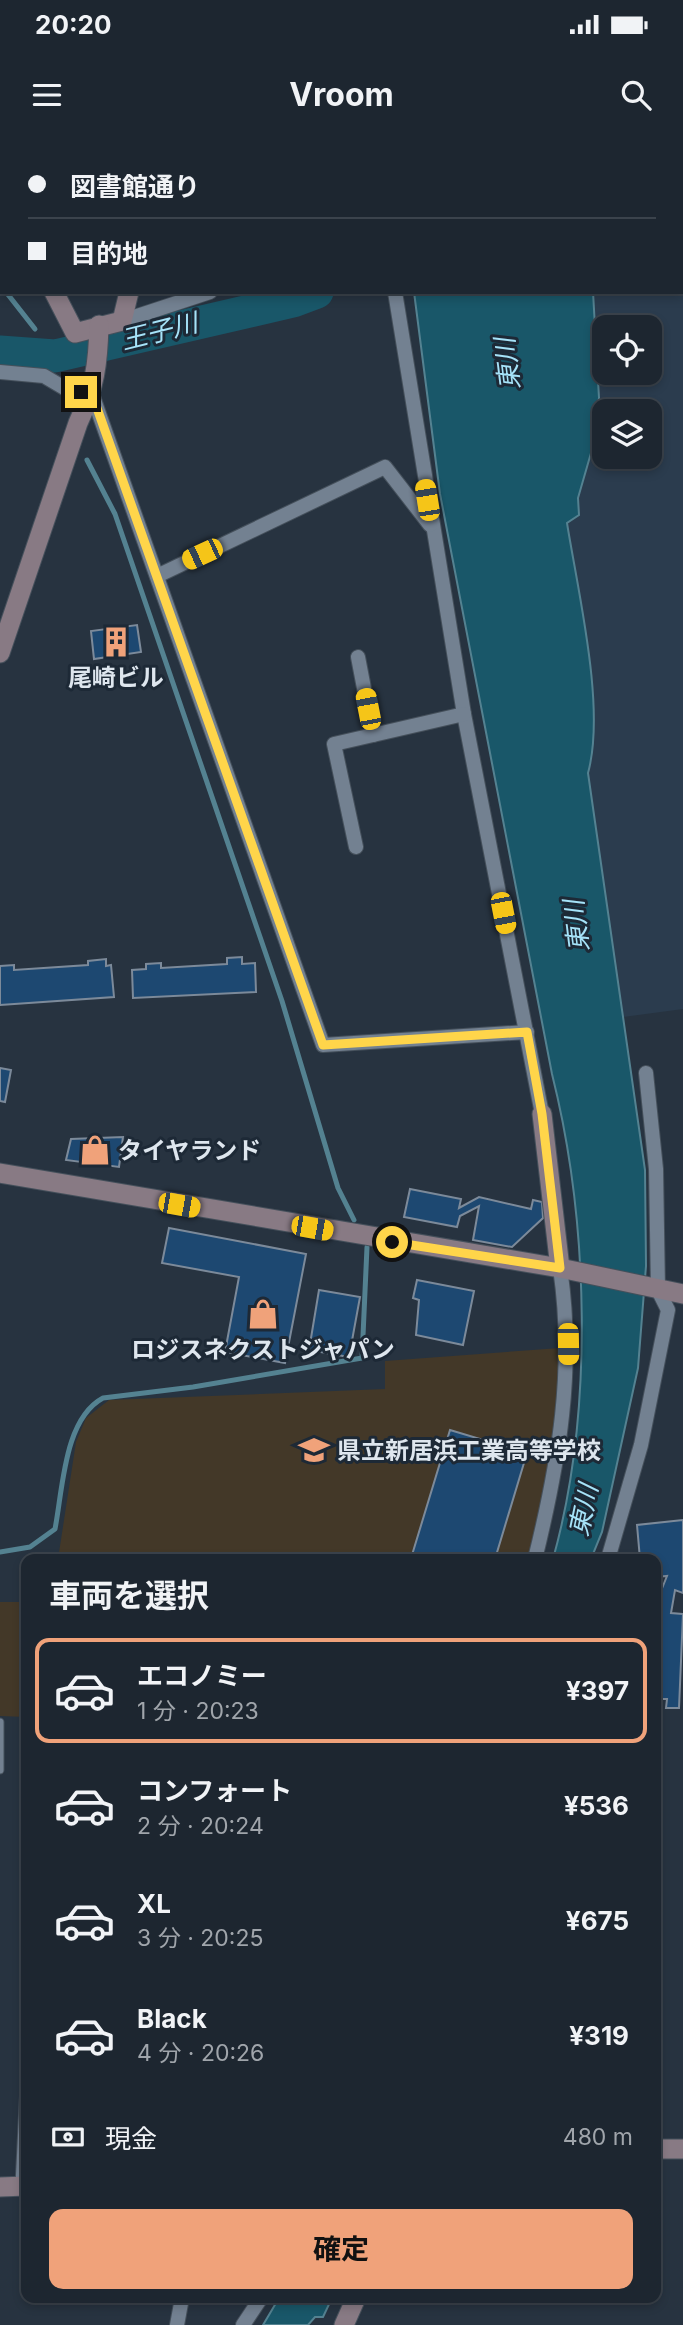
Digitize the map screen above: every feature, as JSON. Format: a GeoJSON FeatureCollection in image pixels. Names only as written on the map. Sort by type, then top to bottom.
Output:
{"type":"FeatureCollection","features":[{"type":"Feature","properties":{"kind":"street"},"geometry":{"type":"LineString","coordinates":[[55,294],[75,333],[122,321],[200,294]]}},
{"type":"Feature","properties":{"kind":"street"},"geometry":{"type":"LineString","coordinates":[[122,321],[129,294]]}},
{"type":"Feature","properties":{"kind":"street"},"geometry":{"type":"LineString","coordinates":[[395,294],[431,526],[464,714],[542,1114],[567,1316],[568,1371],[554,1482],[535,1554]]}},
{"type":"Feature","properties":{"kind":"street"},"geometry":{"type":"LineString","coordinates":[[0,653],[78,423],[92,394],[98,366],[99,325]]}},
{"type":"Feature","properties":{"kind":"street"},"geometry":{"type":"LineString","coordinates":[[0,372],[44,376],[66,389],[92,394]]}},
{"type":"Feature","properties":{"kind":"street"},"geometry":{"type":"LineString","coordinates":[[92,394],[323,1045],[527,1032]]}},
{"type":"Feature","properties":{"kind":"street"},"geometry":{"type":"LineString","coordinates":[[156,576],[386,467],[431,526]]}},
{"type":"Feature","properties":{"kind":"street"},"geometry":{"type":"LineString","coordinates":[[358,657],[373,735]]}},
{"type":"Feature","properties":{"kind":"street"},"geometry":{"type":"LineString","coordinates":[[356,847],[334,744],[464,714]]}},
{"type":"Feature","properties":{"kind":"street"},"geometry":{"type":"LineString","coordinates":[[609,1554],[641,1445],[668,1311],[658,1290],[656,1169],[646,1073]]}},
{"type":"Feature","properties":{"kind":"street"},"geometry":{"type":"LineString","coordinates":[[0,1173],[560,1268],[683,1294]]}},
{"type":"Feature","properties":{"kind":"street"},"geometry":{"type":"LineString","coordinates":[[661,2150],[683,2149]]}},
{"type":"Feature","properties":{"kind":"street"},"geometry":{"type":"LineString","coordinates":[[177,2325],[181,2303]]}},
{"type":"Feature","properties":{"kind":"street"},"geometry":{"type":"LineString","coordinates":[[243,2325],[258,2303]]}},
{"type":"Feature","properties":{"kind":"street"},"geometry":{"type":"LineString","coordinates":[[344,2325],[354,2303]]}},
{"type":"Feature","properties":{"kind":"lane"},"geometry":{"type":"LineString","coordinates":[[0,1721],[0,1770]]}},
{"type":"Feature","properties":{"kind":"lane"},"geometry":{"type":"LineString","coordinates":[[15,2186],[21,2109]]}},
{"type":"Feature","properties":{"kind":"shaded area"},"geometry":{"type":"Polygon","coordinates":[[[593,294],[683,294],[683,1009],[623,1017],[588,773],[593,754],[567,523],[579,515],[578,498],[592,446],[592,469],[662,469],[662,399],[599,399],[598,385],[662,385],[662,315],[594,315],[593,294]]]}},
{"type":"Feature","properties":{"kind":"shaded area","name":"県立新居浜工業高等学校"},"geometry":{"type":"Polygon","coordinates":[[[560,1348],[552,1458],[529,1554],[59,1554],[76,1442],[86,1418],[109,1400],[385,1389],[385,1361],[560,1348]]]}},
{"type":"Feature","properties":{"kind":"shaded area"},"geometry":{"type":"Polygon","coordinates":[[[0,1602],[21,1602],[21,1717],[0,1716],[0,1602]]]}},
{"type":"Feature","properties":{"kind":"water","name":"東川"},"geometry":{"type":"Polygon","coordinates":[[[414,294],[593,294],[592,385],[598,385],[599,398],[592,399],[592,446],[578,498],[579,515],[567,523],[592,684],[593,746],[588,773],[645,1170],[646,1266],[638,1368],[602,1532],[593,1554],[554,1554],[566,1502],[575,1442],[582,1317],[574,1192],[440,494],[414,294]]]}},
{"type":"Feature","properties":{"kind":"water"},"geometry":{"type":"Polygon","coordinates":[[[276,2303],[330,2303],[323,2317],[315,2317],[308,2325],[263,2325],[276,2303]]]}},
{"type":"Feature","properties":{"kind":"building","name":"尾崎ビル"},"geometry":{"type":"Polygon","coordinates":[[[137,625],[141,652],[94,659],[91,631],[137,625]]]}},
{"type":"Feature","properties":{"kind":"building"},"geometry":{"type":"Polygon","coordinates":[[[242,957],[242,964],[255,963],[256,992],[133,998],[132,970],[146,969],[146,964],[161,963],[161,968],[227,964],[227,958],[242,957]]]}},
{"type":"Feature","properties":{"kind":"building"},"geometry":{"type":"Polygon","coordinates":[[[106,959],[106,966],[111,965],[114,997],[0,1005],[0,966],[14,965],[14,970],[88,965],[88,961],[106,959]]]}},
{"type":"Feature","properties":{"kind":"building"},"geometry":{"type":"Polygon","coordinates":[[[0,1068],[11,1070],[5,1102],[0,1101],[0,1068]]]}},
{"type":"Feature","properties":{"kind":"building","name":"タイヤランド"},"geometry":{"type":"Polygon","coordinates":[[[123,1137],[119,1167],[66,1160],[71,1139],[123,1137]]]}},
{"type":"Feature","properties":{"kind":"building"},"geometry":{"type":"Polygon","coordinates":[[[410,1189],[461,1199],[459,1208],[479,1197],[531,1209],[533,1200],[542,1202],[543,1218],[512,1247],[473,1240],[479,1206],[460,1216],[457,1227],[404,1217],[410,1189]]]}},
{"type":"Feature","properties":{"kind":"building","name":"ロジスネクストジャパン"},"geometry":{"type":"Polygon","coordinates":[[[169,1228],[306,1254],[285,1363],[225,1352],[239,1277],[162,1263],[169,1228]]]}},
{"type":"Feature","properties":{"kind":"building"},"geometry":{"type":"Polygon","coordinates":[[[417,1280],[474,1291],[463,1345],[416,1335],[419,1300],[413,1298],[417,1280]]]}},
{"type":"Feature","properties":{"kind":"building"},"geometry":{"type":"Polygon","coordinates":[[[319,1290],[360,1297],[349,1357],[309,1350],[319,1290]]]}},
{"type":"Feature","properties":{"kind":"building"},"geometry":{"type":"Polygon","coordinates":[[[450,1430],[527,1453],[497,1554],[412,1554],[450,1430]]]}},
{"type":"Feature","properties":{"kind":"building"},"geometry":{"type":"Polygon","coordinates":[[[683,1520],[683,1593],[675,1590],[671,1613],[683,1614],[679,1708],[666,1708],[667,1699],[661,1699],[661,1591],[667,1576],[661,1577],[661,1554],[640,1554],[637,1525],[683,1520]]]}},
{"type":"Feature","properties":{"kind":"waterway"},"geometry":{"type":"LineString","coordinates":[[8,294],[35,329]]}},
{"type":"Feature","properties":{"kind":"waterway","name":"王子川"},"geometry":{"type":"LineString","coordinates":[[0,352],[55,356],[293,301],[312,294]]}},
{"type":"Feature","properties":{"kind":"waterway"},"geometry":{"type":"LineString","coordinates":[[47,346],[55,356]]}},
{"type":"Feature","properties":{"kind":"waterway"},"geometry":{"type":"LineString","coordinates":[[87,460],[115,514],[282,1001],[338,1188],[354,1220]]}},
{"type":"Feature","properties":{"kind":"waterway"},"geometry":{"type":"LineString","coordinates":[[0,1552],[30,1547],[55,1529],[63,1475],[73,1438],[90,1408],[103,1398],[193,1387],[362,1358],[367,1247]]}},
{"type":"Feature","properties":{"kind":"place","name":"尾崎ビル"},"geometry":{"type":"Point","coordinates":[116,642]}},
{"type":"Feature","properties":{"kind":"place","name":"タイヤランド"},"geometry":{"type":"Point","coordinates":[95,1150]}},
{"type":"Feature","properties":{"kind":"place","name":"ロジスネクストジャパン"},"geometry":{"type":"Point","coordinates":[263,1314]}},
{"type":"Feature","properties":{"kind":"place","name":"県立新居浜工業高等学校"},"geometry":{"type":"Point","coordinates":[314,1450]}},
{"type":"Feature","properties":{"kind":"route"},"geometry":{"type":"LineString","coordinates":[[81,392],[92,394],[323,1045],[527,1032],[542,1114],[560,1268],[392,1242]]}}]}
